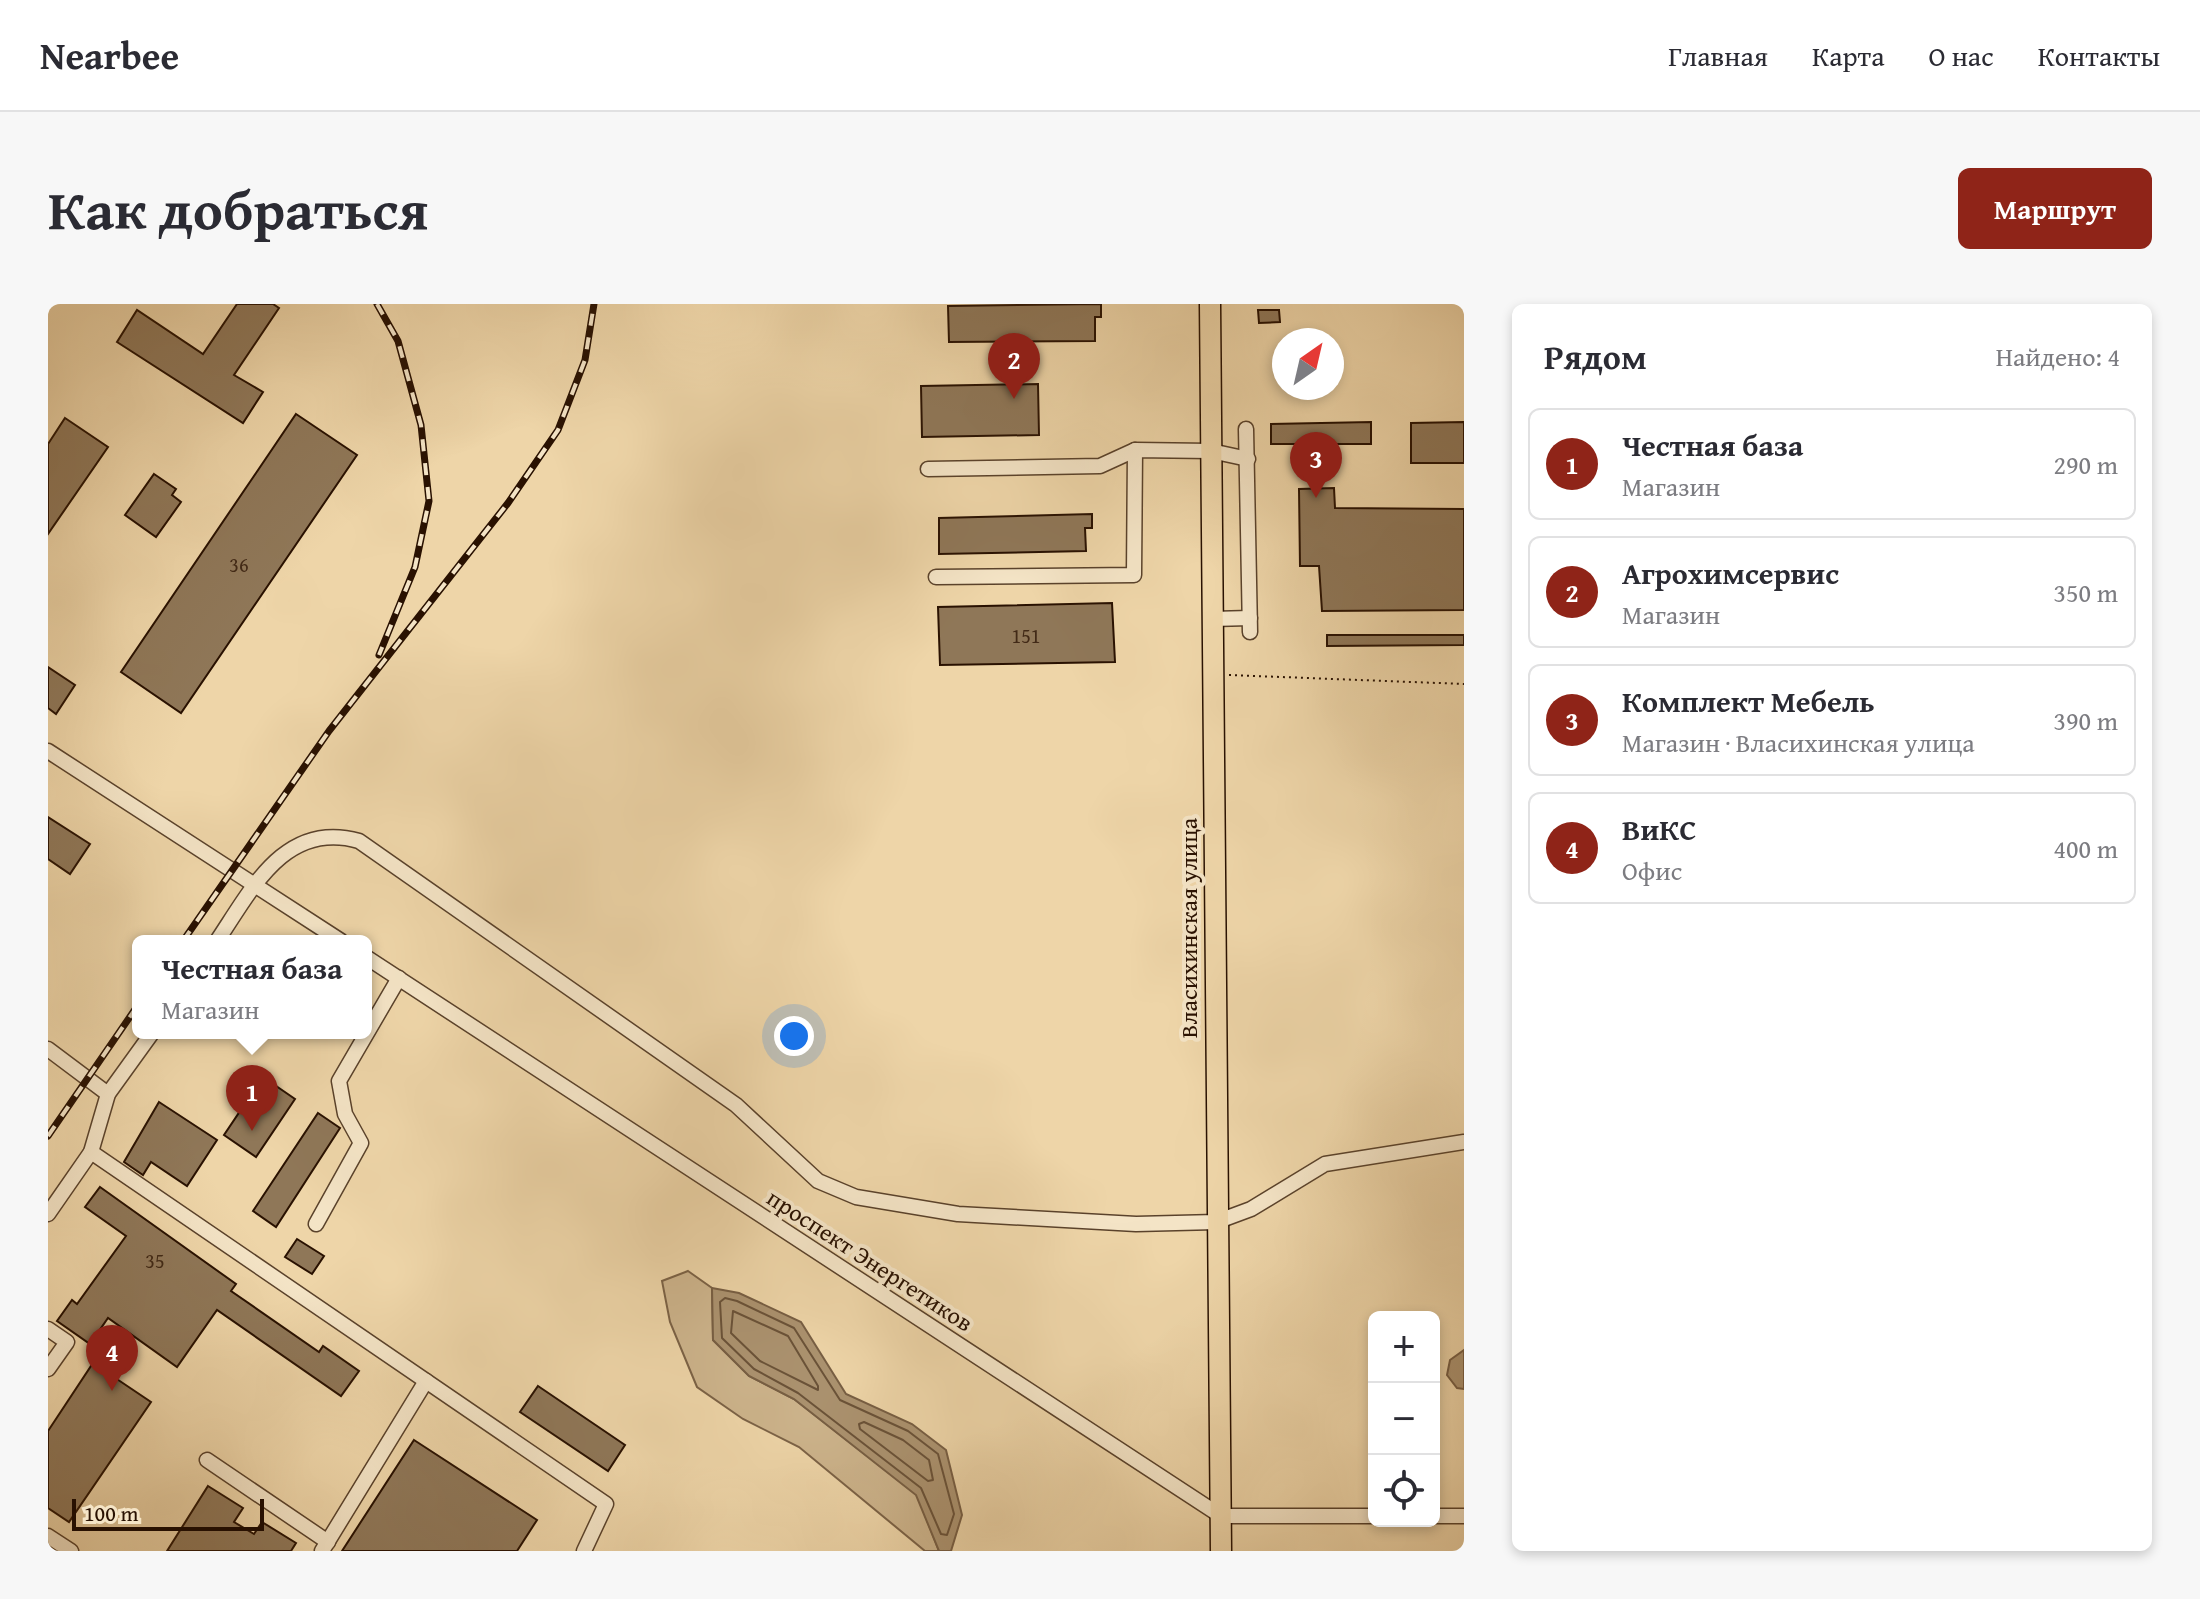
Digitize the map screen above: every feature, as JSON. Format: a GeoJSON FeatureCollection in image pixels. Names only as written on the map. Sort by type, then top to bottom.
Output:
{"type":"FeatureCollection","features":[{"type":"Feature","properties":{"kind":"highway","name":"Власихинская улица"},"geometry":{"type":"LineString","coordinates":[[1210,304],[1221,1551]]}},
{"type":"Feature","properties":{"kind":"street"},"geometry":{"type":"LineString","coordinates":[[1212,619],[1250,625],[1246,429]]}},
{"type":"Feature","properties":{"kind":"street"},"geometry":{"type":"LineString","coordinates":[[936,577],[1134,575],[1135,450]]}},
{"type":"Feature","properties":{"kind":"street"},"geometry":{"type":"LineString","coordinates":[[928,469],[1100,466],[1135,450],[1211,451],[1248,459]]}},
{"type":"Feature","properties":{"kind":"street"},"geometry":{"type":"LineString","coordinates":[[48,751],[332,935]]}},
{"type":"Feature","properties":{"kind":"street"},"geometry":{"type":"LineString","coordinates":[[221,935],[277,859],[307,839],[340,836],[359,841],[736,1105],[818,1181],[856,1197],[958,1214],[1148,1224],[1216,1222],[1251,1209],[1325,1164],[1464,1142]]}},
{"type":"Feature","properties":{"kind":"street","name":"проспект Энергетиков"},"geometry":{"type":"LineString","coordinates":[[372,961],[1221,1516]]}},
{"type":"Feature","properties":{"kind":"street"},"geometry":{"type":"LineString","coordinates":[[372,1024],[399,978]]}},
{"type":"Feature","properties":{"kind":"street"},"geometry":{"type":"LineString","coordinates":[[48,1214],[91,1152],[108,1094],[148,1039]]}},
{"type":"Feature","properties":{"kind":"street"},"geometry":{"type":"LineString","coordinates":[[316,1224],[361,1143],[345,1114],[339,1081],[363,1039]]}},
{"type":"Feature","properties":{"kind":"street"},"geometry":{"type":"LineString","coordinates":[[48,1049],[108,1094]]}},
{"type":"Feature","properties":{"kind":"street"},"geometry":{"type":"LineString","coordinates":[[91,1152],[606,1504],[584,1551]]}},
{"type":"Feature","properties":{"kind":"street"},"geometry":{"type":"LineString","coordinates":[[48,1329],[67,1342],[48,1369]]}},
{"type":"Feature","properties":{"kind":"street"},"geometry":{"type":"LineString","coordinates":[[207,1460],[325,1547],[426,1381]]}},
{"type":"Feature","properties":{"kind":"street"},"geometry":{"type":"LineString","coordinates":[[1221,1516],[1368,1516]]}},
{"type":"Feature","properties":{"kind":"street"},"geometry":{"type":"LineString","coordinates":[[1440,1516],[1464,1516]]}},
{"type":"Feature","properties":{"kind":"street"},"geometry":{"type":"LineString","coordinates":[[48,1536],[71,1551]]}},
{"type":"Feature","properties":{"kind":"path"},"geometry":{"type":"LineString","coordinates":[[1212,674],[1464,684]]}},
{"type":"Feature","properties":{"kind":"shaded area"},"geometry":{"type":"Polygon","coordinates":[[[688,1271],[712,1288],[713,1340],[749,1376],[794,1399],[917,1495],[939,1551],[925,1551],[799,1447],[743,1419],[697,1387],[670,1322],[662,1281],[688,1271]]]}},
{"type":"Feature","properties":{"kind":"water"},"geometry":{"type":"Polygon","coordinates":[[[712,1288],[739,1293],[801,1322],[846,1394],[912,1424],[946,1450],[962,1515],[951,1551],[939,1551],[916,1495],[794,1399],[749,1376],[713,1340],[712,1288]]]}},
{"type":"Feature","properties":{"kind":"water"},"geometry":{"type":"Polygon","coordinates":[[[1464,1350],[1464,1389],[1457,1388],[1447,1375],[1450,1360],[1464,1350]]]}},
{"type":"Feature","properties":{"kind":"building"},"geometry":{"type":"Polygon","coordinates":[[[237,304],[273,304],[279,308],[234,375],[263,392],[243,423],[117,342],[137,310],[203,354],[237,304]]]}},
{"type":"Feature","properties":{"kind":"building"},"geometry":{"type":"Polygon","coordinates":[[[1101,304],[1101,317],[1095,317],[1095,341],[949,342],[948,306],[1101,304]]]}},
{"type":"Feature","properties":{"kind":"building"},"geometry":{"type":"Polygon","coordinates":[[[1258,310],[1279,310],[1280,322],[1259,323],[1258,310]]]}},
{"type":"Feature","properties":{"kind":"building"},"geometry":{"type":"Polygon","coordinates":[[[1038,384],[1039,435],[922,437],[921,386],[1038,384]]]}},
{"type":"Feature","properties":{"kind":"building"},"geometry":{"type":"Polygon","coordinates":[[[296,414],[357,455],[181,713],[121,672],[296,414]]]}},
{"type":"Feature","properties":{"kind":"building"},"geometry":{"type":"Polygon","coordinates":[[[65,418],[108,447],[48,534],[48,444],[65,418]]]}},
{"type":"Feature","properties":{"kind":"building"},"geometry":{"type":"Polygon","coordinates":[[[1371,422],[1371,444],[1271,444],[1271,424],[1371,422]]]}},
{"type":"Feature","properties":{"kind":"building"},"geometry":{"type":"Polygon","coordinates":[[[1464,422],[1464,463],[1411,463],[1411,423],[1464,422]]]}},
{"type":"Feature","properties":{"kind":"building"},"geometry":{"type":"Polygon","coordinates":[[[154,474],[176,489],[172,495],[181,502],[156,537],[125,515],[154,474]]]}},
{"type":"Feature","properties":{"kind":"building"},"geometry":{"type":"Polygon","coordinates":[[[1334,488],[1335,508],[1464,509],[1464,610],[1322,611],[1319,566],[1300,566],[1299,489],[1334,488]]]}},
{"type":"Feature","properties":{"kind":"building"},"geometry":{"type":"Polygon","coordinates":[[[1092,514],[1092,528],[1085,528],[1086,551],[939,554],[939,518],[1092,514]]]}},
{"type":"Feature","properties":{"kind":"building"},"geometry":{"type":"Polygon","coordinates":[[[1112,603],[1115,662],[940,665],[938,607],[1112,603]]]}},
{"type":"Feature","properties":{"kind":"building"},"geometry":{"type":"Polygon","coordinates":[[[1327,635],[1464,635],[1464,645],[1327,646],[1327,635]]]}},
{"type":"Feature","properties":{"kind":"building"},"geometry":{"type":"Polygon","coordinates":[[[48,667],[75,685],[56,714],[48,708],[48,667]]]}},
{"type":"Feature","properties":{"kind":"building"},"geometry":{"type":"Polygon","coordinates":[[[48,817],[90,844],[70,874],[48,859],[48,817]]]}},
{"type":"Feature","properties":{"kind":"building"},"geometry":{"type":"Polygon","coordinates":[[[263,1077],[295,1099],[256,1157],[224,1135],[263,1077]]]}},
{"type":"Feature","properties":{"kind":"building"},"geometry":{"type":"Polygon","coordinates":[[[159,1102],[217,1140],[187,1186],[151,1162],[143,1175],[124,1162],[159,1102]]]}},
{"type":"Feature","properties":{"kind":"building"},"geometry":{"type":"Polygon","coordinates":[[[318,1113],[340,1128],[276,1227],[253,1211],[318,1113]]]}},
{"type":"Feature","properties":{"kind":"building"},"geometry":{"type":"Polygon","coordinates":[[[100,1187],[236,1284],[231,1291],[319,1352],[323,1346],[359,1371],[341,1396],[217,1310],[177,1367],[108,1318],[90,1344],[57,1321],[72,1300],[77,1304],[126,1236],[85,1207],[100,1187]]]}},
{"type":"Feature","properties":{"kind":"building"},"geometry":{"type":"Polygon","coordinates":[[[297,1239],[324,1256],[312,1274],[285,1257],[297,1239]]]}},
{"type":"Feature","properties":{"kind":"building"},"geometry":{"type":"Polygon","coordinates":[[[93,1363],[151,1402],[69,1522],[48,1508],[48,1431],[93,1363]]]}},
{"type":"Feature","properties":{"kind":"building"},"geometry":{"type":"Polygon","coordinates":[[[538,1386],[625,1445],[608,1471],[520,1412],[538,1386]]]}},
{"type":"Feature","properties":{"kind":"building"},"geometry":{"type":"Polygon","coordinates":[[[414,1440],[537,1520],[517,1551],[342,1551],[414,1440]]]}},
{"type":"Feature","properties":{"kind":"building"},"geometry":{"type":"Polygon","coordinates":[[[208,1486],[243,1508],[234,1522],[254,1534],[262,1522],[296,1543],[291,1551],[167,1551],[208,1486]]]}},
{"type":"Feature","properties":{"kind":"railway"},"geometry":{"type":"LineString","coordinates":[[377,304],[398,341],[421,425],[429,501],[415,567],[379,655]]}},
{"type":"Feature","properties":{"kind":"railway"},"geometry":{"type":"LineString","coordinates":[[187,935],[329,731],[508,503],[558,430],[585,360],[594,304]]}},
{"type":"Feature","properties":{"kind":"railway"},"geometry":{"type":"LineString","coordinates":[[48,1136],[132,1014]]}},
{"type":"Feature","properties":{"kind":"place","name":"Агрохимсервис"},"geometry":{"type":"Point","coordinates":[1014,399]}},
{"type":"Feature","properties":{"kind":"place","name":"Комплект Мебель"},"geometry":{"type":"Point","coordinates":[1316,498]}},
{"type":"Feature","properties":{"kind":"place","name":"Честная база"},"geometry":{"type":"Point","coordinates":[252,1131]}},
{"type":"Feature","properties":{"kind":"place","name":"ВиКС"},"geometry":{"type":"Point","coordinates":[112,1391]}}]}
